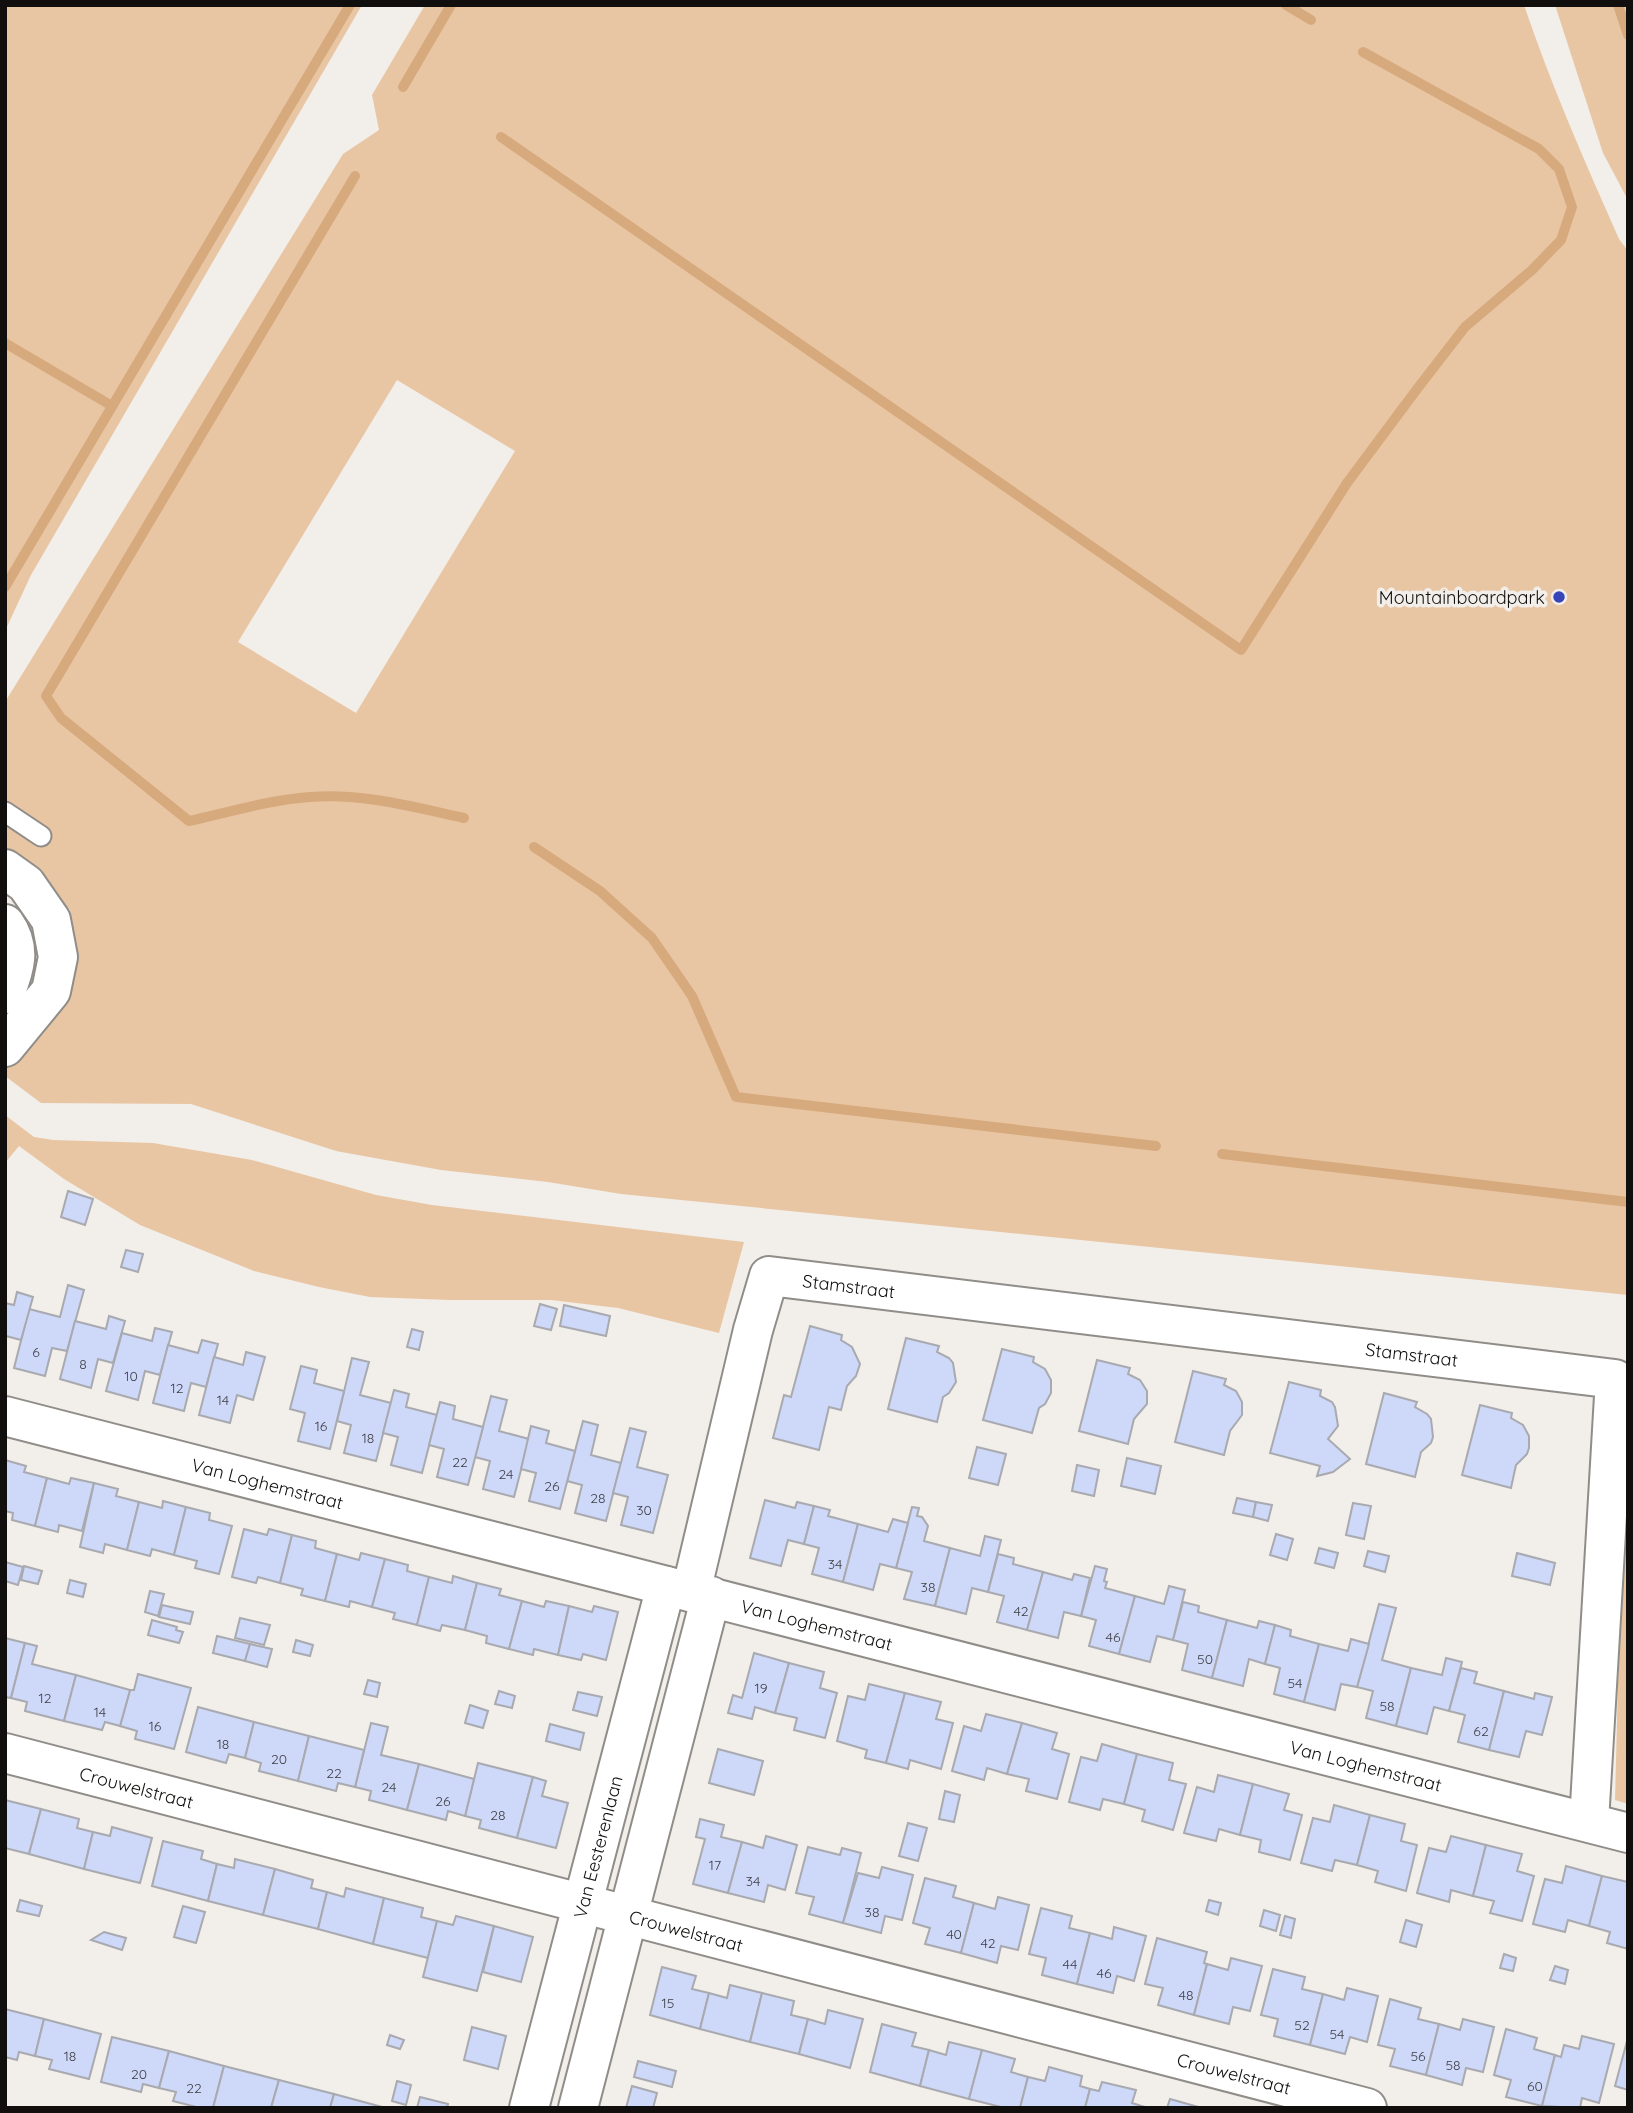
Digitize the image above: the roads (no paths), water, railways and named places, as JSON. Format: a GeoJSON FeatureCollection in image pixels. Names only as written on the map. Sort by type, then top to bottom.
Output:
{"type":"FeatureCollection","features":[{"type":"Feature","properties":{"kind":"street"},"geometry":{"type":"LineString","coordinates":[[5,869],[26,884],[51,919],[58,957],[51,991],[5,1047]]}},
{"type":"Feature","properties":{"kind":"street"},"geometry":{"type":"LineString","coordinates":[[5,924],[13,935],[16,966],[5,994]]}},
{"type":"Feature","properties":{"kind":"street","name":"Van Eesterenlaan"},"geometry":{"type":"LineString","coordinates":[[578,2108],[627,1914],[689,1591],[753,1330],[769,1276]]}},
{"type":"Feature","properties":{"kind":"street","name":"Stamstraat"},"geometry":{"type":"LineString","coordinates":[[769,1276],[1615,1379],[1589,1822]]}},
{"type":"Feature","properties":{"kind":"street","name":"Van Loghemstraat"},"geometry":{"type":"LineString","coordinates":[[5,1416],[1628,1833]]}},
{"type":"Feature","properties":{"kind":"street","name":"Van Eesterenlaan"},"geometry":{"type":"LineString","coordinates":[[529,2108],[583,1905],[689,1591]]}},
{"type":"Feature","properties":{"kind":"street","name":"Crouwelstraat"},"geometry":{"type":"LineString","coordinates":[[5,1753],[1367,2108]]}},
{"type":"Feature","properties":{"kind":"lane"},"geometry":{"type":"LineString","coordinates":[[5,812],[41,836]]}},
{"type":"Feature","properties":{"kind":"waterway"},"geometry":{"type":"LineString","coordinates":[[5,587],[350,5]]}},
{"type":"Feature","properties":{"kind":"waterway"},"geometry":{"type":"LineString","coordinates":[[403,87],[451,5]]}},
{"type":"Feature","properties":{"kind":"waterway"},"geometry":{"type":"LineString","coordinates":[[1286,5],[1311,20]]}},
{"type":"Feature","properties":{"kind":"waterway"},"geometry":{"type":"LineString","coordinates":[[1618,5],[1628,35]]}},
{"type":"Feature","properties":{"kind":"waterway"},"geometry":{"type":"LineString","coordinates":[[501,137],[1241,650],[1347,483],[1417,389],[1465,327],[1532,270],[1561,240],[1572,207],[1559,169],[1539,149],[1363,52]]}},
{"type":"Feature","properties":{"kind":"waterway"},"geometry":{"type":"LineString","coordinates":[[355,176],[46,696],[61,718],[189,821],[279,801],[330,796],[388,802],[464,818]]}},
{"type":"Feature","properties":{"kind":"waterway"},"geometry":{"type":"LineString","coordinates":[[5,343],[112,406]]}},
{"type":"Feature","properties":{"kind":"waterway"},"geometry":{"type":"LineString","coordinates":[[534,847],[600,891],[652,938],[692,996],[736,1097],[1156,1146]]}},
{"type":"Feature","properties":{"kind":"waterway"},"geometry":{"type":"LineString","coordinates":[[1222,1154],[1628,1202]]}},
{"type":"Feature","properties":{"kind":"place","name":"Mountainboardpark"},"geometry":{"type":"Point","coordinates":[1559,597]}}]}
